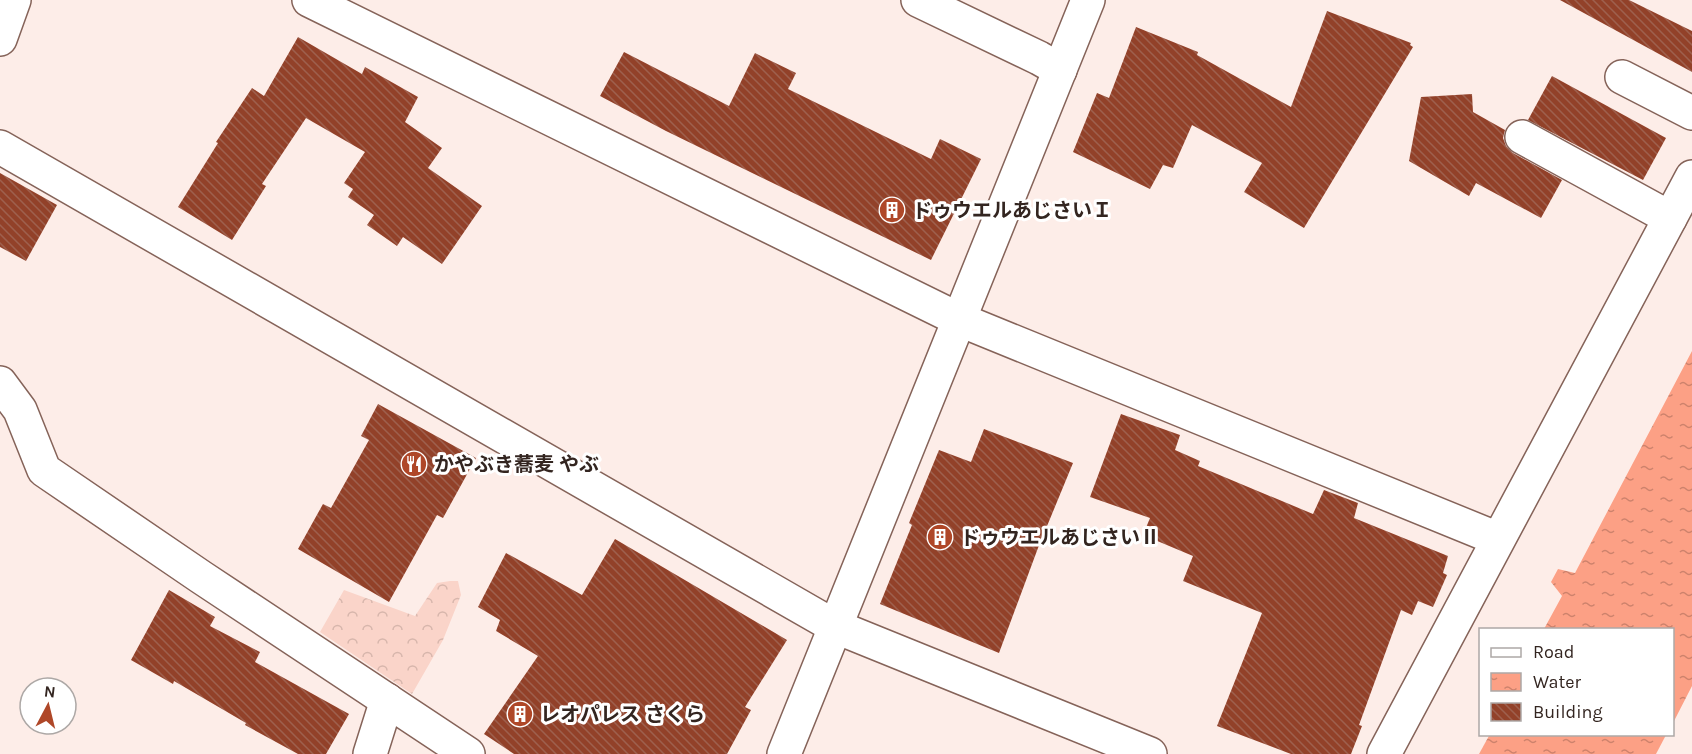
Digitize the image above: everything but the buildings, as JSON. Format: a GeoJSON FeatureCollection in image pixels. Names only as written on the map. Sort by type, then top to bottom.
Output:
{"type":"FeatureCollection","features":[{"type":"Feature","properties":{"kind":"street"},"geometry":{"type":"LineString","coordinates":[[0,39],[14,0]]}},
{"type":"Feature","properties":{"kind":"street"},"geometry":{"type":"LineString","coordinates":[[309,0],[958,319],[1498,539]]}},
{"type":"Feature","properties":{"kind":"street"},"geometry":{"type":"LineString","coordinates":[[918,0],[1060,70]]}},
{"type":"Feature","properties":{"kind":"street"},"geometry":{"type":"LineString","coordinates":[[784,754],[1088,0]]}},
{"type":"Feature","properties":{"kind":"street"},"geometry":{"type":"LineString","coordinates":[[1622,77],[1692,113]]}},
{"type":"Feature","properties":{"kind":"street"},"geometry":{"type":"LineString","coordinates":[[1522,137],[1670,218]]}},
{"type":"Feature","properties":{"kind":"street"},"geometry":{"type":"LineString","coordinates":[[0,147],[834,626],[1150,754]]}},
{"type":"Feature","properties":{"kind":"street"},"geometry":{"type":"LineString","coordinates":[[1384,754],[1692,177]]}},
{"type":"Feature","properties":{"kind":"street"},"geometry":{"type":"LineString","coordinates":[[0,383],[20,410],[44,470],[468,754]]}},
{"type":"Feature","properties":{"kind":"street"},"geometry":{"type":"LineString","coordinates":[[369,754],[387,700]]}},
{"type":"Feature","properties":{"kind":"green space"},"geometry":{"type":"Polygon","coordinates":[[[458,581],[461,595],[443,640],[412,694],[320,632],[344,590],[415,616],[437,583],[458,581]]]}},
{"type":"Feature","properties":{"kind":"water"},"geometry":{"type":"Polygon","coordinates":[[[1692,351],[1692,686],[1674,721],[1674,628],[1545,628],[1562,596],[1551,582],[1558,569],[1575,573],[1692,351]]]}},
{"type":"Feature","properties":{"kind":"water"},"geometry":{"type":"Polygon","coordinates":[[[1489,736],[1665,736],[1656,754],[1479,754],[1489,736]]]}},
{"type":"Feature","properties":{"kind":"place","name":"ドゥウエルあじさいＩ"},"geometry":{"type":"Point","coordinates":[892,210]}},
{"type":"Feature","properties":{"kind":"place","name":"かやぶき蕎麦 やぶ"},"geometry":{"type":"Point","coordinates":[414,464]}},
{"type":"Feature","properties":{"kind":"place","name":"ドゥウエルあじさいⅡ"},"geometry":{"type":"Point","coordinates":[940,537]}},
{"type":"Feature","properties":{"kind":"place","name":"レオパレス さくら"},"geometry":{"type":"Point","coordinates":[520,714]}}]}
